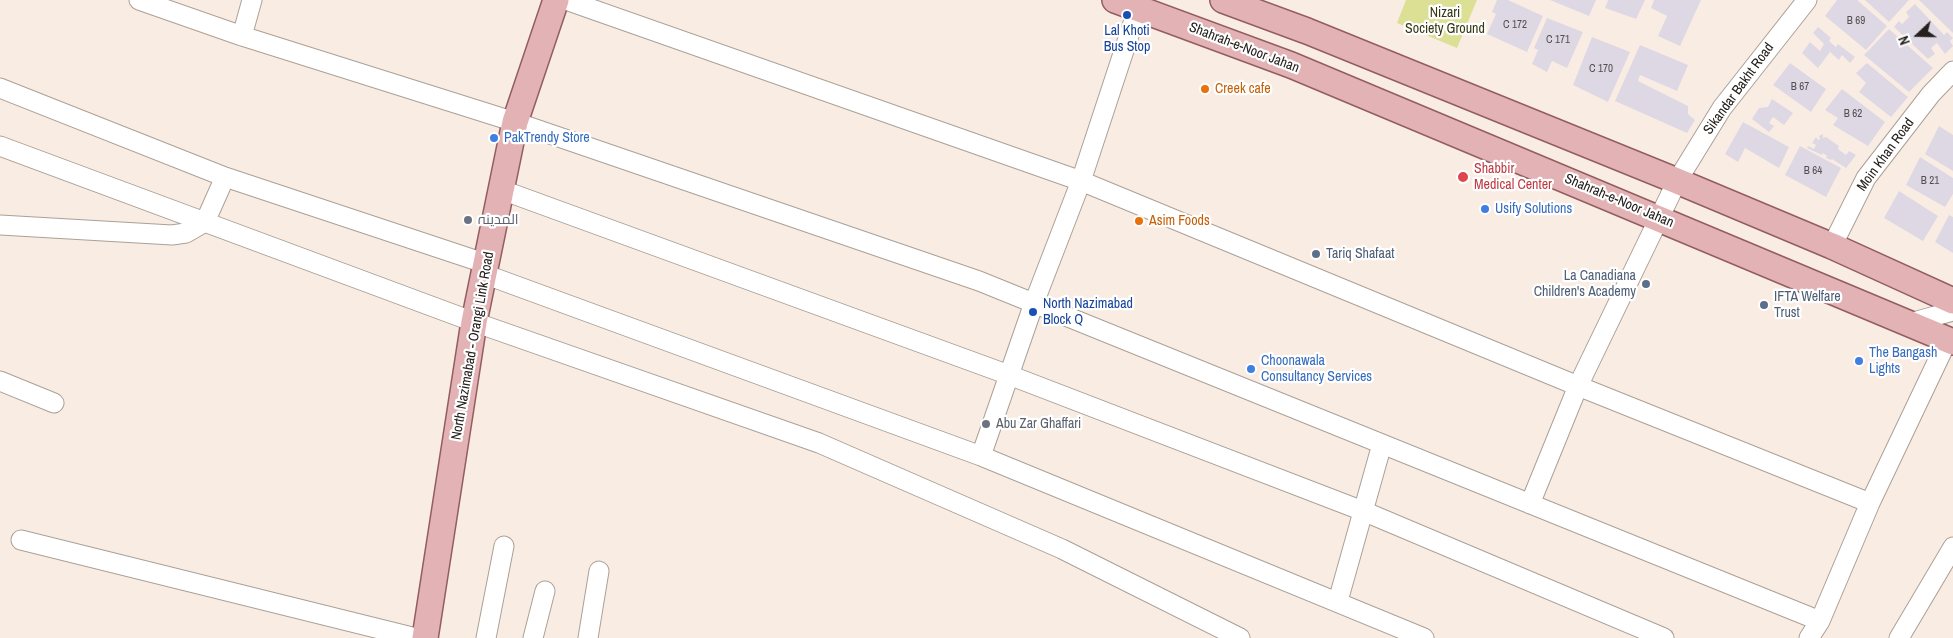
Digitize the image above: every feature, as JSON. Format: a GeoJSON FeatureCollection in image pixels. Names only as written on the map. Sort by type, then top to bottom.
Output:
{"type":"FeatureCollection","features":[{"type":"Feature","properties":{"kind":"main road","name":"North Nazimabad - Orangi Link Road"},"geometry":{"type":"LineString","coordinates":[[425,638],[474,322],[515,122],[556,0]]}},
{"type":"Feature","properties":{"kind":"main road","name":"Shahrah-e-Noor Jahan"},"geometry":{"type":"LineString","coordinates":[[1115,0],[1292,65],[1660,217],[1951,341]]}},
{"type":"Feature","properties":{"kind":"main road"},"geometry":{"type":"LineString","coordinates":[[1223,0],[1307,31],[1677,181],[1832,246],[1953,301]]}},
{"type":"Feature","properties":{"kind":"main road"},"geometry":{"type":"LineString","coordinates":[[1292,65],[1307,31]]}},
{"type":"Feature","properties":{"kind":"street"},"geometry":{"type":"LineString","coordinates":[[139,0],[242,36],[515,122],[979,281],[1820,621]]}},
{"type":"Feature","properties":{"kind":"street"},"geometry":{"type":"LineString","coordinates":[[242,36],[252,0]]}},
{"type":"Feature","properties":{"kind":"street"},"geometry":{"type":"LineString","coordinates":[[566,0],[1081,181],[1578,386],[1870,503]]}},
{"type":"Feature","properties":{"kind":"street","name":"Sikandar Bakht Road"},"geometry":{"type":"LineString","coordinates":[[1530,504],[1578,386],[1677,181],[1722,108],[1807,0]]}},
{"type":"Feature","properties":{"kind":"street"},"geometry":{"type":"LineString","coordinates":[[981,456],[1034,303],[1081,181],[1138,8]]}},
{"type":"Feature","properties":{"kind":"street","name":"Moin Khan Road"},"geometry":{"type":"LineString","coordinates":[[1832,246],[1866,178],[1931,94],[1953,72]]}},
{"type":"Feature","properties":{"kind":"street"},"geometry":{"type":"LineString","coordinates":[[0,88],[225,177],[486,269],[981,456],[1338,601],[1424,638]]}},
{"type":"Feature","properties":{"kind":"street"},"geometry":{"type":"LineString","coordinates":[[0,146],[474,322],[819,443],[1062,549],[1240,638]]}},
{"type":"Feature","properties":{"kind":"street"},"geometry":{"type":"LineString","coordinates":[[0,225],[172,235],[186,233],[205,222],[225,177]]}},
{"type":"Feature","properties":{"kind":"street"},"geometry":{"type":"LineString","coordinates":[[502,190],[1009,375],[1363,511],[1664,638]]}},
{"type":"Feature","properties":{"kind":"street"},"geometry":{"type":"LineString","coordinates":[[1910,323],[1953,312]]}},
{"type":"Feature","properties":{"kind":"street"},"geometry":{"type":"LineString","coordinates":[[1810,638],[1820,621],[1870,503],[1951,341]]}},
{"type":"Feature","properties":{"kind":"street"},"geometry":{"type":"LineString","coordinates":[[0,381],[54,403]]}},
{"type":"Feature","properties":{"kind":"street"},"geometry":{"type":"LineString","coordinates":[[1338,601],[1382,444]]}},
{"type":"Feature","properties":{"kind":"street"},"geometry":{"type":"LineString","coordinates":[[21,540],[416,638]]}},
{"type":"Feature","properties":{"kind":"street"},"geometry":{"type":"LineString","coordinates":[[486,638],[504,546]]}},
{"type":"Feature","properties":{"kind":"street"},"geometry":{"type":"LineString","coordinates":[[1899,638],[1953,547]]}},
{"type":"Feature","properties":{"kind":"street"},"geometry":{"type":"LineString","coordinates":[[588,638],[599,570]]}},
{"type":"Feature","properties":{"kind":"street"},"geometry":{"type":"LineString","coordinates":[[533,638],[545,591]]}},
{"type":"Feature","properties":{"kind":"green space","name":"Nizari Society Ground"},"geometry":{"type":"Polygon","coordinates":[[[1406,0],[1477,0],[1457,48],[1397,23],[1406,0]]]}},
{"type":"Feature","properties":{"kind":"building"},"geometry":{"type":"Polygon","coordinates":[[[1497,0],[1508,0],[1543,16],[1527,52],[1487,34],[1496,14],[1492,12],[1497,0]]]}},
{"type":"Feature","properties":{"kind":"building"},"geometry":{"type":"Polygon","coordinates":[[[1550,0],[1596,0],[1589,16],[1550,0]]]}},
{"type":"Feature","properties":{"kind":"building"},"geometry":{"type":"Polygon","coordinates":[[[1608,0],[1645,0],[1636,19],[1605,8],[1608,0]]]}},
{"type":"Feature","properties":{"kind":"building"},"geometry":{"type":"Polygon","coordinates":[[[1654,0],[1701,0],[1680,46],[1658,36],[1667,16],[1651,8],[1654,0]]]}},
{"type":"Feature","properties":{"kind":"building"},"geometry":{"type":"Polygon","coordinates":[[[1837,0],[1857,0],[1887,26],[1866,50],[1825,16],[1837,0]]]}},
{"type":"Feature","properties":{"kind":"building"},"geometry":{"type":"Polygon","coordinates":[[[1865,0],[1909,0],[1889,22],[1865,0]]]}},
{"type":"Feature","properties":{"kind":"building"},"geometry":{"type":"Polygon","coordinates":[[[1919,0],[1953,0],[1953,33],[1919,0]]]}},
{"type":"Feature","properties":{"kind":"building"},"geometry":{"type":"Polygon","coordinates":[[[1915,4],[1944,35],[1947,32],[1953,38],[1950,41],[1953,46],[1945,54],[1937,43],[1931,48],[1935,54],[1928,59],[1894,27],[1899,21],[1902,24],[1909,17],[1906,12],[1915,4]]]}},
{"type":"Feature","properties":{"kind":"building"},"geometry":{"type":"Polygon","coordinates":[[[1547,18],[1583,32],[1567,68],[1552,61],[1547,72],[1532,64],[1538,50],[1534,48],[1547,18]]]}},
{"type":"Feature","properties":{"kind":"building"},"geometry":{"type":"Polygon","coordinates":[[[1818,27],[1831,38],[1829,41],[1836,47],[1838,44],[1855,57],[1850,63],[1842,55],[1839,60],[1830,52],[1818,68],[1802,53],[1810,42],[1820,51],[1824,44],[1813,33],[1818,27]]]}},
{"type":"Feature","properties":{"kind":"building"},"geometry":{"type":"Polygon","coordinates":[[[1889,29],[1933,68],[1909,92],[1864,55],[1889,29]]]}},
{"type":"Feature","properties":{"kind":"building"},"geometry":{"type":"Polygon","coordinates":[[[1592,37],[1630,52],[1608,102],[1573,85],[1592,37]]]}},
{"type":"Feature","properties":{"kind":"building"},"geometry":{"type":"Polygon","coordinates":[[[1640,45],[1688,65],[1677,91],[1640,75],[1638,81],[1688,106],[1688,114],[1695,120],[1687,133],[1615,101],[1640,45]]]}},
{"type":"Feature","properties":{"kind":"building"},"geometry":{"type":"Polygon","coordinates":[[[1790,63],[1826,89],[1811,112],[1773,85],[1790,63]]]}},
{"type":"Feature","properties":{"kind":"building"},"geometry":{"type":"Polygon","coordinates":[[[1867,63],[1908,97],[1891,117],[1859,92],[1866,83],[1856,73],[1867,63]]]}},
{"type":"Feature","properties":{"kind":"building"},"geometry":{"type":"Polygon","coordinates":[[[1842,89],[1885,122],[1868,146],[1833,125],[1838,118],[1825,110],[1842,89]]]}},
{"type":"Feature","properties":{"kind":"building"},"geometry":{"type":"Polygon","coordinates":[[[1772,99],[1793,113],[1784,125],[1773,117],[1769,123],[1774,126],[1769,132],[1752,119],[1759,108],[1768,107],[1772,99]]]}},
{"type":"Feature","properties":{"kind":"building"},"geometry":{"type":"Polygon","coordinates":[[[1743,122],[1789,147],[1779,168],[1745,148],[1738,162],[1725,154],[1743,122]]]}},
{"type":"Feature","properties":{"kind":"building"},"geometry":{"type":"Polygon","coordinates":[[[1939,126],[1953,135],[1953,171],[1925,154],[1939,126]]]}},
{"type":"Feature","properties":{"kind":"building"},"geometry":{"type":"Polygon","coordinates":[[[1823,134],[1823,138],[1826,137],[1839,146],[1838,149],[1846,155],[1849,151],[1856,155],[1846,168],[1832,159],[1826,158],[1827,156],[1823,153],[1822,155],[1807,148],[1808,146],[1814,149],[1816,145],[1812,143],[1816,137],[1818,140],[1820,139],[1819,136],[1823,134]]]}},
{"type":"Feature","properties":{"kind":"building"},"geometry":{"type":"Polygon","coordinates":[[[1800,146],[1841,168],[1826,197],[1785,175],[1800,146]]]}},
{"type":"Feature","properties":{"kind":"building"},"geometry":{"type":"Polygon","coordinates":[[[1920,157],[1953,178],[1953,194],[1945,207],[1906,185],[1920,157]]]}},
{"type":"Feature","properties":{"kind":"building"},"geometry":{"type":"Polygon","coordinates":[[[1899,191],[1938,216],[1923,241],[1884,218],[1899,191]]]}},
{"type":"Feature","properties":{"kind":"building"},"geometry":{"type":"Polygon","coordinates":[[[1949,215],[1953,217],[1953,253],[1935,242],[1949,215]]]}},
{"type":"Feature","properties":{"kind":"place","name":"Lal Khoti Bus Stop"},"geometry":{"type":"Point","coordinates":[1127,15]}},
{"type":"Feature","properties":{"kind":"place","name":"Creek cafe"},"geometry":{"type":"Point","coordinates":[1205,89]}},
{"type":"Feature","properties":{"kind":"place","name":"PakTrendy Store"},"geometry":{"type":"Point","coordinates":[494,138]}},
{"type":"Feature","properties":{"kind":"place","name":"Shabbir Medical Center"},"geometry":{"type":"Point","coordinates":[1463,177]}},
{"type":"Feature","properties":{"kind":"place","name":"Usify Solutions"},"geometry":{"type":"Point","coordinates":[1485,209]}},
{"type":"Feature","properties":{"kind":"place","name":"المدینہ"},"geometry":{"type":"Point","coordinates":[468,220]}},
{"type":"Feature","properties":{"kind":"place","name":"Asim Foods"},"geometry":{"type":"Point","coordinates":[1139,221]}},
{"type":"Feature","properties":{"kind":"place","name":"Tariq Shafaat"},"geometry":{"type":"Point","coordinates":[1316,254]}},
{"type":"Feature","properties":{"kind":"place","name":"La Canadiana Children's Academy"},"geometry":{"type":"Point","coordinates":[1646,284]}},
{"type":"Feature","properties":{"kind":"place","name":"IFTA Welfare Trust"},"geometry":{"type":"Point","coordinates":[1764,305]}},
{"type":"Feature","properties":{"kind":"place","name":"North Nazimabad Block Q"},"geometry":{"type":"Point","coordinates":[1033,312]}},
{"type":"Feature","properties":{"kind":"place","name":"The Bangash Lights"},"geometry":{"type":"Point","coordinates":[1859,361]}},
{"type":"Feature","properties":{"kind":"place","name":"Choonawala Consultancy Services"},"geometry":{"type":"Point","coordinates":[1251,369]}},
{"type":"Feature","properties":{"kind":"place","name":"Abu Zar Ghaffari"},"geometry":{"type":"Point","coordinates":[986,424]}}]}
